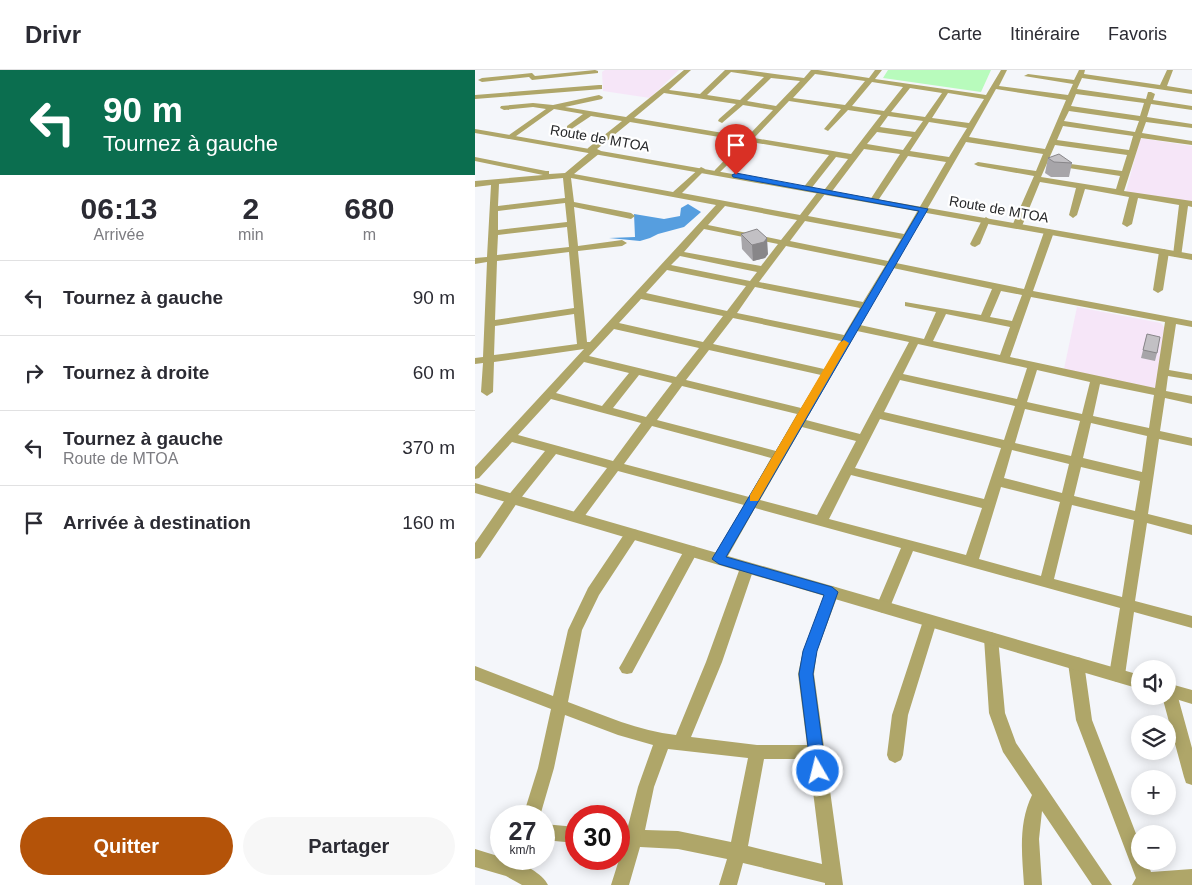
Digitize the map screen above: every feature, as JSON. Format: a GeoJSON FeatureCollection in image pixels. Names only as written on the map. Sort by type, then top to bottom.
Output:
{"type":"FeatureCollection","features":[{"type":"Feature","properties":{"kind":"street"},"geometry":{"type":"LineString","coordinates":[[475,184],[563,176],[688,70]]}},
{"type":"Feature","properties":{"kind":"street"},"geometry":{"type":"LineString","coordinates":[[702,96],[729,70],[806,80]]}},
{"type":"Feature","properties":{"kind":"street"},"geometry":{"type":"LineString","coordinates":[[828,129],[879,70]]}},
{"type":"Feature","properties":{"kind":"street"},"geometry":{"type":"LineString","coordinates":[[719,559],[1004,70]]}},
{"type":"Feature","properties":{"kind":"street"},"geometry":{"type":"LineString","coordinates":[[1163,88],[1171,70]]}},
{"type":"Feature","properties":{"kind":"street"},"geometry":{"type":"LineString","coordinates":[[482,80],[532,74],[596,71],[599,87],[600,115]]}},
{"type":"Feature","properties":{"kind":"street"},"geometry":{"type":"LineString","coordinates":[[718,172],[815,71],[988,97]]}},
{"type":"Feature","properties":{"kind":"street"},"geometry":{"type":"LineString","coordinates":[[532,74],[533,105]]}},
{"type":"Feature","properties":{"kind":"street"},"geometry":{"type":"LineString","coordinates":[[722,122],[770,75]]}},
{"type":"Feature","properties":{"kind":"street"},"geometry":{"type":"LineString","coordinates":[[1028,76],[1080,76],[1120,79],[1153,87],[1192,92]]}},
{"type":"Feature","properties":{"kind":"street"},"geometry":{"type":"LineString","coordinates":[[1017,226],[1080,76]]}},
{"type":"Feature","properties":{"kind":"street"},"geometry":{"type":"LineString","coordinates":[[576,518],[763,270],[908,85]]}},
{"type":"Feature","properties":{"kind":"street"},"geometry":{"type":"LineString","coordinates":[[475,97],[599,87]]}},
{"type":"Feature","properties":{"kind":"street"},"geometry":{"type":"LineString","coordinates":[[994,87],[1192,108]]}},
{"type":"Feature","properties":{"kind":"street"},"geometry":{"type":"LineString","coordinates":[[1119,193],[1153,87]]}},
{"type":"Feature","properties":{"kind":"street"},"geometry":{"type":"LineString","coordinates":[[874,200],[947,90]]}},
{"type":"Feature","properties":{"kind":"street"},"geometry":{"type":"LineString","coordinates":[[1178,106],[1180,90]]}},
{"type":"Feature","properties":{"kind":"street"},"geometry":{"type":"LineString","coordinates":[[662,91],[779,109]]}},
{"type":"Feature","properties":{"kind":"street"},"geometry":{"type":"LineString","coordinates":[[512,137],[553,107],[599,97]]}},
{"type":"Feature","properties":{"kind":"street"},"geometry":{"type":"LineString","coordinates":[[788,99],[971,126]]}},
{"type":"Feature","properties":{"kind":"street"},"geometry":{"type":"LineString","coordinates":[[504,108],[533,105],[553,107],[853,157]]}},
{"type":"Feature","properties":{"kind":"street"},"geometry":{"type":"LineString","coordinates":[[1066,108],[1192,126]]}},
{"type":"Feature","properties":{"kind":"street"},"geometry":{"type":"LineString","coordinates":[[570,128],[590,113]]}},
{"type":"Feature","properties":{"kind":"street"},"geometry":{"type":"LineString","coordinates":[[1060,123],[1192,143]]}},
{"type":"Feature","properties":{"kind":"street"},"geometry":{"type":"LineString","coordinates":[[875,129],[917,135]]}},
{"type":"Feature","properties":{"kind":"street","name":"Route de MTOA"},"geometry":{"type":"LineString","coordinates":[[475,131],[701,169],[1192,257]]}},
{"type":"Feature","properties":{"kind":"street"},"geometry":{"type":"LineString","coordinates":[[964,139],[1048,152]]}},
{"type":"Feature","properties":{"kind":"street"},"geometry":{"type":"LineString","coordinates":[[1052,142],[1132,153]]}},
{"type":"Feature","properties":{"kind":"street"},"geometry":{"type":"LineString","coordinates":[[862,146],[952,160]]}},
{"type":"Feature","properties":{"kind":"street"},"geometry":{"type":"LineString","coordinates":[[807,188],[834,154]]}},
{"type":"Feature","properties":{"kind":"street"},"geometry":{"type":"LineString","coordinates":[[475,159],[907,237]]}},
{"type":"Feature","properties":{"kind":"street"},"geometry":{"type":"LineString","coordinates":[[1044,162],[1125,174]]}},
{"type":"Feature","properties":{"kind":"street"},"geometry":{"type":"LineString","coordinates":[[978,164],[1072,185],[1188,204],[1178,255]]}},
{"type":"Feature","properties":{"kind":"street"},"geometry":{"type":"LineString","coordinates":[[1072,185],[1079,168]]}},
{"type":"Feature","properties":{"kind":"street"},"geometry":{"type":"LineString","coordinates":[[675,195],[701,169]]}},
{"type":"Feature","properties":{"kind":"street"},"geometry":{"type":"LineString","coordinates":[[563,176],[570,202],[582,345]]}},
{"type":"Feature","properties":{"kind":"street"},"geometry":{"type":"LineString","coordinates":[[487,392],[495,182]]}},
{"type":"Feature","properties":{"kind":"street"},"geometry":{"type":"LineString","coordinates":[[1073,215],[1081,186]]}},
{"type":"Feature","properties":{"kind":"street"},"geometry":{"type":"LineString","coordinates":[[1127,224],[1134,195]]}},
{"type":"Feature","properties":{"kind":"street"},"geometry":{"type":"LineString","coordinates":[[493,209],[570,202],[631,216]]}},
{"type":"Feature","properties":{"kind":"street"},"geometry":{"type":"LineString","coordinates":[[475,475],[722,204]]}},
{"type":"Feature","properties":{"kind":"street"},"geometry":{"type":"LineString","coordinates":[[975,244],[986,220]]}},
{"type":"Feature","properties":{"kind":"street"},"geometry":{"type":"LineString","coordinates":[[493,233],[571,224]]}},
{"type":"Feature","properties":{"kind":"street"},"geometry":{"type":"LineString","coordinates":[[701,226],[1027,293],[1192,324]]}},
{"type":"Feature","properties":{"kind":"street"},"geometry":{"type":"LineString","coordinates":[[1004,359],[1049,232]]}},
{"type":"Feature","properties":{"kind":"street"},"geometry":{"type":"LineString","coordinates":[[475,261],[622,244]]}},
{"type":"Feature","properties":{"kind":"street"},"geometry":{"type":"LineString","coordinates":[[1158,290],[1164,252]]}},
{"type":"Feature","properties":{"kind":"street"},"geometry":{"type":"LineString","coordinates":[[677,253],[763,270]]}},
{"type":"Feature","properties":{"kind":"street"},"geometry":{"type":"LineString","coordinates":[[665,267],[866,306]]}},
{"type":"Feature","properties":{"kind":"street"},"geometry":{"type":"LineString","coordinates":[[984,319],[998,287]]}},
{"type":"Feature","properties":{"kind":"street"},"geometry":{"type":"LineString","coordinates":[[639,295],[847,339]]}},
{"type":"Feature","properties":{"kind":"street"},"geometry":{"type":"LineString","coordinates":[[909,304],[1016,325]]}},
{"type":"Feature","properties":{"kind":"street"},"geometry":{"type":"LineString","coordinates":[[489,324],[579,310]]}},
{"type":"Feature","properties":{"kind":"street"},"geometry":{"type":"LineString","coordinates":[[821,522],[896,376],[943,311]]}},
{"type":"Feature","properties":{"kind":"street"},"geometry":{"type":"LineString","coordinates":[[1117,675],[1171,320]]}},
{"type":"Feature","properties":{"kind":"street"},"geometry":{"type":"LineString","coordinates":[[611,325],[827,373]]}},
{"type":"Feature","properties":{"kind":"street"},"geometry":{"type":"LineString","coordinates":[[853,327],[1192,400]]}},
{"type":"Feature","properties":{"kind":"street"},"geometry":{"type":"LineString","coordinates":[[475,361],[595,344]]}},
{"type":"Feature","properties":{"kind":"street"},"geometry":{"type":"LineString","coordinates":[[582,358],[679,382],[801,417],[864,439]]}},
{"type":"Feature","properties":{"kind":"street"},"geometry":{"type":"LineString","coordinates":[[971,562],[1033,366]]}},
{"type":"Feature","properties":{"kind":"street"},"geometry":{"type":"LineString","coordinates":[[605,410],[637,371]]}},
{"type":"Feature","properties":{"kind":"street"},"geometry":{"type":"LineString","coordinates":[[1163,372],[1192,377]]}},
{"type":"Feature","properties":{"kind":"street"},"geometry":{"type":"LineString","coordinates":[[896,376],[1192,442]]}},
{"type":"Feature","properties":{"kind":"street"},"geometry":{"type":"LineString","coordinates":[[1046,583],[1097,379]]}},
{"type":"Feature","properties":{"kind":"street"},"geometry":{"type":"LineString","coordinates":[[548,395],[779,456]]}},
{"type":"Feature","properties":{"kind":"street"},"geometry":{"type":"LineString","coordinates":[[877,414],[1147,478]]}},
{"type":"Feature","properties":{"kind":"street"},"geometry":{"type":"LineString","coordinates":[[510,437],[1192,622]]}},
{"type":"Feature","properties":{"kind":"street"},"geometry":{"type":"LineString","coordinates":[[475,554],[513,500],[553,449]]}},
{"type":"Feature","properties":{"kind":"street"},"geometry":{"type":"LineString","coordinates":[[847,470],[989,505]]}},
{"type":"Feature","properties":{"kind":"street"},"geometry":{"type":"LineString","coordinates":[[996,481],[1192,530]]}},
{"type":"Feature","properties":{"kind":"street"},"geometry":{"type":"LineString","coordinates":[[475,488],[1131,679]]}},
{"type":"Feature","properties":{"kind":"street"},"geometry":{"type":"LineString","coordinates":[[534,805],[546,768],[572,643],[581,617],[610,565],[632,534]]}},
{"type":"Feature","properties":{"kind":"street"},"geometry":{"type":"LineString","coordinates":[[883,607],[909,545]]}},
{"type":"Feature","properties":{"kind":"street"},"geometry":{"type":"LineString","coordinates":[[627,668],[691,551]]}},
{"type":"Feature","properties":{"kind":"street"},"geometry":{"type":"LineString","coordinates":[[630,829],[646,787],[714,662],[747,568]]}},
{"type":"Feature","properties":{"kind":"street"},"geometry":{"type":"LineString","coordinates":[[630,839],[678,840],[738,851],[833,881],[806,674],[810,651],[832,592]]}},
{"type":"Feature","properties":{"kind":"street"},"geometry":{"type":"LineString","coordinates":[[895,755],[899,715],[930,621]]}},
{"type":"Feature","properties":{"kind":"street"},"geometry":{"type":"LineString","coordinates":[[991,638],[997,713],[1003,734],[1009,747],[1040,795],[1065,826],[1103,885]]}},
{"type":"Feature","properties":{"kind":"street"},"geometry":{"type":"LineString","coordinates":[[1076,663],[1084,720],[1143,883],[1192,878]]}},
{"type":"Feature","properties":{"kind":"street"},"geometry":{"type":"LineString","coordinates":[[475,674],[560,704],[618,728],[672,742],[757,752],[816,752]]}},
{"type":"Feature","properties":{"kind":"street"},"geometry":{"type":"LineString","coordinates":[[1176,692],[1192,697]]}},
{"type":"Feature","properties":{"kind":"street"},"geometry":{"type":"LineString","coordinates":[[1172,705],[1192,777]]}},
{"type":"Feature","properties":{"kind":"street"},"geometry":{"type":"LineString","coordinates":[[728,885],[738,851],[757,752]]}},
{"type":"Feature","properties":{"kind":"street"},"geometry":{"type":"LineString","coordinates":[[1033,885],[1030,836],[1032,810],[1040,795]]}},
{"type":"Feature","properties":{"kind":"street"},"geometry":{"type":"LineString","coordinates":[[475,858],[490,860]]}},
{"type":"Feature","properties":{"kind":"street"},"geometry":{"type":"LineString","coordinates":[[520,870],[539,885]]}},
{"type":"Feature","properties":{"kind":"street"},"geometry":{"type":"LineString","coordinates":[[620,885],[622,870]]}},
{"type":"Feature","properties":{"kind":"shaded area"},"geometry":{"type":"Polygon","coordinates":[[[605,70],[679,70],[650,98],[603,91],[602,72],[605,70]]]}},
{"type":"Feature","properties":{"kind":"shaded area"},"geometry":{"type":"Polygon","coordinates":[[[1140,138],[1192,146],[1192,202],[1126,192],[1140,138]]]}},
{"type":"Feature","properties":{"kind":"shaded area"},"geometry":{"type":"Polygon","coordinates":[[[1077,307],[1161,323],[1166,330],[1158,389],[1064,369],[1077,307]]]}},
{"type":"Feature","properties":{"kind":"green space"},"geometry":{"type":"Polygon","coordinates":[[[888,70],[991,70],[981,92],[883,78],[888,70]]]}},
{"type":"Feature","properties":{"kind":"water"},"geometry":{"type":"Polygon","coordinates":[[[688,204],[701,212],[684,227],[640,241],[609,238],[635,237],[634,214],[664,219],[680,216],[681,208],[688,204]]]}},
{"type":"Feature","properties":{"kind":"building"},"geometry":{"type":"Polygon","coordinates":[[[1059,154],[1072,163],[1054,162],[1048,158],[1059,154]]]}},
{"type":"Feature","properties":{"kind":"building"},"geometry":{"type":"Polygon","coordinates":[[[757,229],[767,238],[764,242],[752,245],[741,234],[757,229]]]}},
{"type":"Feature","properties":{"kind":"building"},"geometry":{"type":"Polygon","coordinates":[[[1147,334],[1160,337],[1157,353],[1143,350],[1147,334]]]}},
{"type":"Feature","properties":{"kind":"slow traffic"},"geometry":{"type":"LineString","coordinates":[[754,498],[844,343]]}},
{"type":"Feature","properties":{"kind":"route"},"geometry":{"type":"LineString","coordinates":[[736,175],[923,209],[719,559],[832,592],[810,651],[806,674],[818,771]]}}]}
